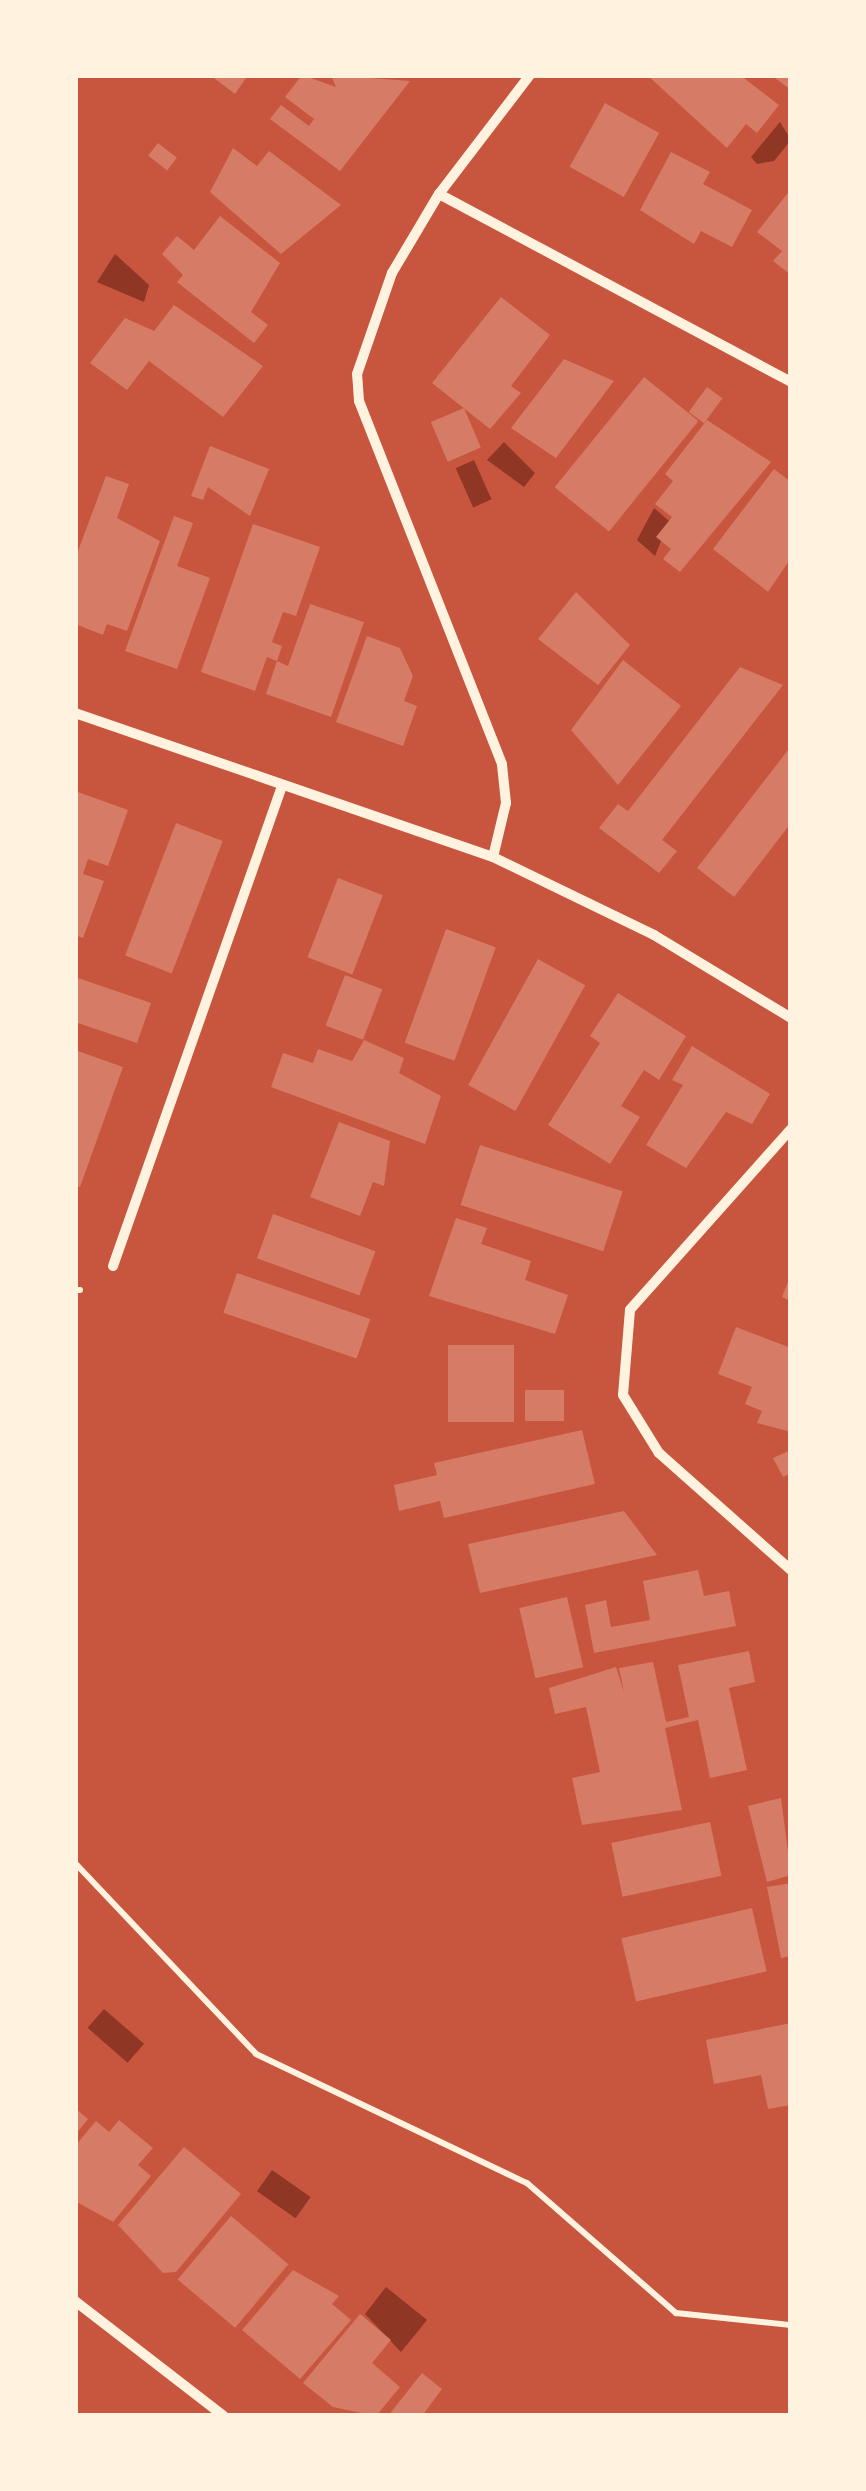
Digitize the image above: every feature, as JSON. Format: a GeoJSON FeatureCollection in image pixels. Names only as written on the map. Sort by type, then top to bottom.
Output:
{"type":"FeatureCollection","features":[{"type":"Feature","properties":{"kind":"street"},"geometry":{"type":"LineString","coordinates":[[493,857],[506,803],[502,764],[357,392],[375,306],[439,194],[530,75]]}},
{"type":"Feature","properties":{"kind":"street"},"geometry":{"type":"LineString","coordinates":[[439,194],[791,382]]}},
{"type":"Feature","properties":{"kind":"street"},"geometry":{"type":"LineString","coordinates":[[75,714],[493,857],[654,936],[791,1018]]}},
{"type":"Feature","properties":{"kind":"street"},"geometry":{"type":"LineString","coordinates":[[113,1266],[282,786]]}},
{"type":"Feature","properties":{"kind":"street"},"geometry":{"type":"LineString","coordinates":[[791,1129],[630,1310],[624,1395],[659,1453],[791,1570]]}},
{"type":"Feature","properties":{"kind":"street"},"geometry":{"type":"LineString","coordinates":[[75,2301],[224,2416]]}},
{"type":"Feature","properties":{"kind":"path"},"geometry":{"type":"LineString","coordinates":[[75,1863],[256,2054],[527,2183],[676,2313],[791,2325]]}},
{"type":"Feature","properties":{"kind":"shaded area"},"geometry":{"type":"Polygon","coordinates":[[[780,122],[791,140],[774,161],[757,164],[751,157],[780,122]]]}},
{"type":"Feature","properties":{"kind":"shaded area"},"geometry":{"type":"Polygon","coordinates":[[[115,254],[149,285],[144,302],[97,282],[115,254]]]}},
{"type":"Feature","properties":{"kind":"shaded area"},"geometry":{"type":"Polygon","coordinates":[[[504,442],[535,473],[524,487],[487,460],[504,442]]]}},
{"type":"Feature","properties":{"kind":"shaded area"},"geometry":{"type":"Polygon","coordinates":[[[474,460],[491,499],[473,507],[456,468],[474,460]]]}},
{"type":"Feature","properties":{"kind":"shaded area"},"geometry":{"type":"Polygon","coordinates":[[[654,508],[669,521],[655,556],[637,540],[654,508]]]}},
{"type":"Feature","properties":{"kind":"shaded area"},"geometry":{"type":"Polygon","coordinates":[[[104,2009],[144,2044],[128,2063],[88,2028],[104,2009]]]}},
{"type":"Feature","properties":{"kind":"shaded area"},"geometry":{"type":"Polygon","coordinates":[[[272,2170],[311,2197],[296,2218],[257,2191],[272,2170]]]}},
{"type":"Feature","properties":{"kind":"shaded area"},"geometry":{"type":"Polygon","coordinates":[[[386,2287],[427,2320],[401,2352],[365,2314],[386,2287]]]}},
{"type":"Feature","properties":{"kind":"building"},"geometry":{"type":"Polygon","coordinates":[[[210,75],[242,75],[246,78],[235,94],[210,75]]]}},
{"type":"Feature","properties":{"kind":"building"},"geometry":{"type":"Polygon","coordinates":[[[302,75],[336,87],[331,75],[410,81],[340,171],[270,119],[281,105],[309,126],[314,119],[285,97],[302,75]]]}},
{"type":"Feature","properties":{"kind":"building"},"geometry":{"type":"Polygon","coordinates":[[[647,75],[740,75],[779,105],[757,133],[746,124],[727,148],[647,75]]]}},
{"type":"Feature","properties":{"kind":"building"},"geometry":{"type":"Polygon","coordinates":[[[771,75],[791,75],[791,90],[771,75]]]}},
{"type":"Feature","properties":{"kind":"building"},"geometry":{"type":"Polygon","coordinates":[[[605,103],[659,133],[624,197],[570,167],[605,103]]]}},
{"type":"Feature","properties":{"kind":"building"},"geometry":{"type":"Polygon","coordinates":[[[158,143],[177,158],[167,170],[148,156],[158,143]]]}},
{"type":"Feature","properties":{"kind":"building"},"geometry":{"type":"Polygon","coordinates":[[[233,148],[257,166],[269,151],[341,205],[281,254],[210,192],[233,148]]]}},
{"type":"Feature","properties":{"kind":"building"},"geometry":{"type":"Polygon","coordinates":[[[671,152],[710,172],[703,184],[752,210],[732,247],[701,231],[694,244],[640,210],[671,152]]]}},
{"type":"Feature","properties":{"kind":"building"},"geometry":{"type":"Polygon","coordinates":[[[791,189],[791,275],[773,261],[782,251],[757,232],[791,189]]]}},
{"type":"Feature","properties":{"kind":"building"},"geometry":{"type":"Polygon","coordinates":[[[220,216],[280,263],[251,312],[268,325],[254,343],[177,282],[183,275],[162,254],[177,236],[194,250],[220,216]]]}},
{"type":"Feature","properties":{"kind":"building"},"geometry":{"type":"Polygon","coordinates":[[[501,297],[550,335],[511,386],[521,393],[490,429],[432,383],[501,297]]]}},
{"type":"Feature","properties":{"kind":"building"},"geometry":{"type":"Polygon","coordinates":[[[174,305],[263,366],[223,417],[149,361],[127,390],[90,363],[125,318],[154,331],[174,305]]]}},
{"type":"Feature","properties":{"kind":"building"},"geometry":{"type":"Polygon","coordinates":[[[564,359],[614,381],[556,458],[511,428],[564,359]]]}},
{"type":"Feature","properties":{"kind":"building"},"geometry":{"type":"Polygon","coordinates":[[[644,377],[698,421],[609,531],[555,487],[644,377]]]}},
{"type":"Feature","properties":{"kind":"building"},"geometry":{"type":"Polygon","coordinates":[[[707,387],[722,398],[704,423],[689,412],[707,387]]]}},
{"type":"Feature","properties":{"kind":"building"},"geometry":{"type":"Polygon","coordinates":[[[464,408],[481,448],[448,462],[431,422],[464,408]]]}},
{"type":"Feature","properties":{"kind":"building"},"geometry":{"type":"Polygon","coordinates":[[[707,420],[771,462],[680,572],[663,559],[671,549],[656,537],[672,517],[655,504],[673,481],[665,474],[707,420]]]}},
{"type":"Feature","properties":{"kind":"building"},"geometry":{"type":"Polygon","coordinates":[[[210,446],[269,469],[250,516],[208,487],[203,500],[191,496],[210,446]]]}},
{"type":"Feature","properties":{"kind":"building"},"geometry":{"type":"Polygon","coordinates":[[[774,469],[791,482],[791,558],[768,592],[713,549],[774,469]]]}},
{"type":"Feature","properties":{"kind":"building"},"geometry":{"type":"Polygon","coordinates":[[[106,476],[129,484],[117,518],[160,541],[127,631],[107,624],[103,635],[75,624],[75,559],[106,476]]]}},
{"type":"Feature","properties":{"kind":"building"},"geometry":{"type":"Polygon","coordinates":[[[174,516],[193,523],[177,566],[210,578],[177,669],[125,651],[174,516]]]}},
{"type":"Feature","properties":{"kind":"building"},"geometry":{"type":"Polygon","coordinates":[[[253,524],[320,547],[296,616],[283,612],[272,642],[282,646],[277,661],[267,657],[255,691],[201,672],[253,524]]]}},
{"type":"Feature","properties":{"kind":"building"},"geometry":{"type":"Polygon","coordinates":[[[576,592],[630,645],[598,685],[538,639],[576,592]]]}},
{"type":"Feature","properties":{"kind":"building"},"geometry":{"type":"Polygon","coordinates":[[[310,604],[364,622],[331,717],[266,694],[277,661],[288,666],[310,604]]]}},
{"type":"Feature","properties":{"kind":"building"},"geometry":{"type":"Polygon","coordinates":[[[367,636],[400,648],[413,676],[404,701],[417,706],[403,746],[336,722],[367,636]]]}},
{"type":"Feature","properties":{"kind":"building"},"geometry":{"type":"Polygon","coordinates":[[[623,660],[681,706],[618,785],[571,730],[623,660]]]}},
{"type":"Feature","properties":{"kind":"building"},"geometry":{"type":"Polygon","coordinates":[[[740,667],[783,685],[662,840],[677,851],[659,873],[599,828],[618,804],[628,811],[740,667]]]}},
{"type":"Feature","properties":{"kind":"building"},"geometry":{"type":"Polygon","coordinates":[[[791,746],[791,823],[734,897],[697,868],[791,746]]]}},
{"type":"Feature","properties":{"kind":"building"},"geometry":{"type":"Polygon","coordinates":[[[75,791],[128,810],[108,866],[88,859],[83,874],[104,881],[83,938],[75,935],[75,791]]]}},
{"type":"Feature","properties":{"kind":"building"},"geometry":{"type":"Polygon","coordinates":[[[176,823],[223,841],[172,973],[125,956],[176,823]]]}},
{"type":"Feature","properties":{"kind":"building"},"geometry":{"type":"Polygon","coordinates":[[[338,878],[383,895],[352,975],[308,957],[338,878]]]}},
{"type":"Feature","properties":{"kind":"building"},"geometry":{"type":"Polygon","coordinates":[[[446,929],[496,947],[454,1061],[405,1043],[446,929]]]}},
{"type":"Feature","properties":{"kind":"building"},"geometry":{"type":"Polygon","coordinates":[[[538,959],[585,985],[515,1111],[468,1085],[538,959]]]}},
{"type":"Feature","properties":{"kind":"building"},"geometry":{"type":"Polygon","coordinates":[[[345,975],[382,989],[363,1040],[326,1025],[345,975]]]}},
{"type":"Feature","properties":{"kind":"building"},"geometry":{"type":"Polygon","coordinates":[[[75,977],[151,1003],[137,1043],[75,1022],[75,977]]]}},
{"type":"Feature","properties":{"kind":"building"},"geometry":{"type":"Polygon","coordinates":[[[618,993],[686,1036],[659,1080],[644,1070],[621,1106],[640,1117],[610,1164],[548,1125],[600,1043],[590,1036],[618,993]]]}},
{"type":"Feature","properties":{"kind":"building"},"geometry":{"type":"Polygon","coordinates":[[[364,1040],[404,1058],[399,1073],[441,1096],[425,1144],[271,1087],[283,1053],[313,1063],[318,1049],[352,1061],[364,1040]]]}},
{"type":"Feature","properties":{"kind":"building"},"geometry":{"type":"Polygon","coordinates":[[[692,1046],[770,1094],[752,1124],[726,1112],[686,1168],[646,1145],[683,1085],[672,1080],[692,1046]]]}},
{"type":"Feature","properties":{"kind":"building"},"geometry":{"type":"Polygon","coordinates":[[[75,1050],[123,1067],[80,1187],[75,1185],[75,1050]]]}},
{"type":"Feature","properties":{"kind":"building"},"geometry":{"type":"Polygon","coordinates":[[[339,1122],[390,1141],[384,1186],[373,1182],[360,1216],[310,1197],[339,1122]]]}},
{"type":"Feature","properties":{"kind":"building"},"geometry":{"type":"Polygon","coordinates":[[[480,1145],[623,1191],[603,1251],[461,1205],[480,1145]]]}},
{"type":"Feature","properties":{"kind":"building"},"geometry":{"type":"Polygon","coordinates":[[[273,1214],[375,1251],[359,1295],[257,1258],[273,1214]]]}},
{"type":"Feature","properties":{"kind":"building"},"geometry":{"type":"Polygon","coordinates":[[[456,1218],[487,1228],[481,1244],[531,1261],[525,1280],[568,1295],[555,1334],[429,1296],[456,1218]]]}},
{"type":"Feature","properties":{"kind":"building"},"geometry":{"type":"Polygon","coordinates":[[[237,1273],[370,1319],[357,1359],[223,1313],[237,1273]]]}},
{"type":"Feature","properties":{"kind":"building"},"geometry":{"type":"Polygon","coordinates":[[[791,1274],[791,1301],[782,1297],[791,1274]]]}},
{"type":"Feature","properties":{"kind":"building"},"geometry":{"type":"Polygon","coordinates":[[[736,1327],[791,1348],[791,1432],[757,1423],[762,1411],[745,1404],[752,1387],[718,1374],[736,1327]]]}},
{"type":"Feature","properties":{"kind":"building"},"geometry":{"type":"Polygon","coordinates":[[[448,1345],[514,1345],[514,1422],[448,1422],[448,1345]]]}},
{"type":"Feature","properties":{"kind":"building"},"geometry":{"type":"Polygon","coordinates":[[[525,1390],[564,1390],[564,1421],[525,1421],[525,1390]]]}},
{"type":"Feature","properties":{"kind":"building"},"geometry":{"type":"Polygon","coordinates":[[[582,1430],[595,1484],[444,1518],[440,1501],[399,1511],[394,1485],[437,1475],[434,1463],[582,1430]]]}},
{"type":"Feature","properties":{"kind":"building"},"geometry":{"type":"Polygon","coordinates":[[[791,1450],[791,1473],[783,1477],[773,1458],[791,1450]]]}},
{"type":"Feature","properties":{"kind":"building"},"geometry":{"type":"Polygon","coordinates":[[[624,1511],[657,1555],[480,1593],[468,1544],[624,1511]]]}},
{"type":"Feature","properties":{"kind":"building"},"geometry":{"type":"Polygon","coordinates":[[[698,1570],[704,1596],[729,1591],[736,1626],[594,1653],[585,1605],[606,1600],[611,1627],[650,1620],[643,1581],[698,1570]]]}},
{"type":"Feature","properties":{"kind":"building"},"geometry":{"type":"Polygon","coordinates":[[[567,1597],[583,1667],[535,1678],[519,1608],[567,1597]]]}},
{"type":"Feature","properties":{"kind":"building"},"geometry":{"type":"Polygon","coordinates":[[[749,1651],[755,1682],[729,1688],[747,1770],[710,1778],[698,1720],[665,1728],[682,1810],[582,1825],[572,1778],[600,1772],[586,1707],[555,1714],[549,1688],[616,1667],[624,1692],[619,1668],[653,1662],[666,1722],[689,1717],[678,1665],[749,1651]]]}},
{"type":"Feature","properties":{"kind":"building"},"geometry":{"type":"Polygon","coordinates":[[[781,1798],[791,1875],[767,1882],[748,1806],[781,1798]]]}},
{"type":"Feature","properties":{"kind":"building"},"geometry":{"type":"Polygon","coordinates":[[[710,1822],[721,1876],[623,1897],[611,1843],[710,1822]]]}},
{"type":"Feature","properties":{"kind":"building"},"geometry":{"type":"Polygon","coordinates":[[[791,1883],[791,1956],[781,1958],[767,1887],[791,1883]]]}},
{"type":"Feature","properties":{"kind":"building"},"geometry":{"type":"Polygon","coordinates":[[[752,1908],[767,1971],[636,2001],[621,1938],[752,1908]]]}},
{"type":"Feature","properties":{"kind":"building"},"geometry":{"type":"Polygon","coordinates":[[[791,2023],[791,2105],[768,2109],[761,2075],[714,2084],[706,2040],[791,2023]]]}},
{"type":"Feature","properties":{"kind":"building"},"geometry":{"type":"Polygon","coordinates":[[[75,2108],[88,2119],[75,2135],[75,2108]]]}},
{"type":"Feature","properties":{"kind":"building"},"geometry":{"type":"Polygon","coordinates":[[[119,2120],[153,2148],[138,2165],[151,2176],[113,2222],[75,2201],[75,2146],[96,2121],[109,2132],[119,2120]]]}},
{"type":"Feature","properties":{"kind":"building"},"geometry":{"type":"Polygon","coordinates":[[[184,2147],[241,2194],[176,2272],[163,2273],[118,2225],[184,2147]]]}},
{"type":"Feature","properties":{"kind":"building"},"geometry":{"type":"Polygon","coordinates":[[[231,2216],[288,2264],[235,2328],[178,2280],[231,2216]]]}},
{"type":"Feature","properties":{"kind":"building"},"geometry":{"type":"Polygon","coordinates":[[[293,2270],[339,2296],[332,2304],[351,2320],[300,2379],[242,2330],[293,2270]]]}},
{"type":"Feature","properties":{"kind":"building"},"geometry":{"type":"Polygon","coordinates":[[[360,2314],[391,2340],[372,2363],[400,2387],[376,2416],[333,2407],[303,2383],[360,2314]]]}},
{"type":"Feature","properties":{"kind":"building"},"geometry":{"type":"Polygon","coordinates":[[[422,2373],[442,2389],[422,2416],[388,2416],[422,2373]]]}}]}
